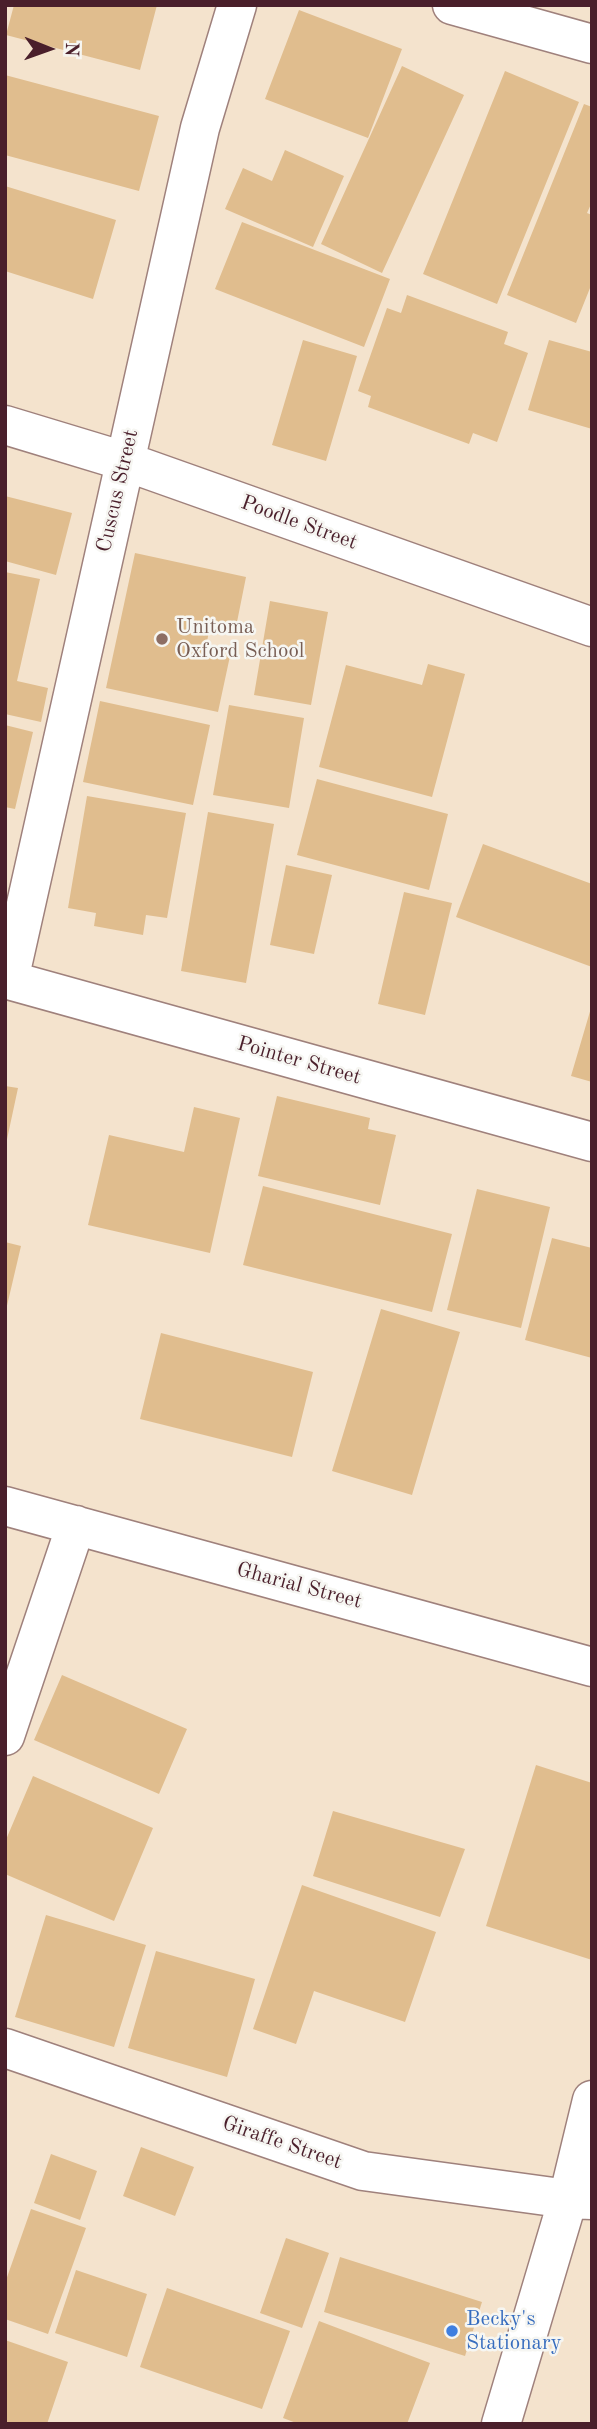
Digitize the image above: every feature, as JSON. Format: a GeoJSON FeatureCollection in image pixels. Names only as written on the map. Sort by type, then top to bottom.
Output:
{"type":"FeatureCollection","features":[{"type":"Feature","properties":{"kind":"street","name":"Cuscus Street"},"geometry":{"type":"LineString","coordinates":[[7,979],[200,128],[237,5]]}},
{"type":"Feature","properties":{"kind":"street"},"geometry":{"type":"LineString","coordinates":[[452,5],[592,44]]}},
{"type":"Feature","properties":{"kind":"street","name":"Poodle Street"},"geometry":{"type":"LineString","coordinates":[[5,425],[124,461],[592,627]]}},
{"type":"Feature","properties":{"kind":"street","name":"Pointer Street"},"geometry":{"type":"LineString","coordinates":[[7,979],[592,1142]]}},
{"type":"Feature","properties":{"kind":"street","name":"Gharial Street"},"geometry":{"type":"LineString","coordinates":[[5,1506],[592,1667]]}},
{"type":"Feature","properties":{"kind":"street"},"geometry":{"type":"LineString","coordinates":[[5,1736],[76,1525]]}},
{"type":"Feature","properties":{"kind":"street","name":"Giraffe Street"},"geometry":{"type":"LineString","coordinates":[[5,2048],[363,2171],[580,2199]]}},
{"type":"Feature","properties":{"kind":"street"},"geometry":{"type":"LineString","coordinates":[[501,2424],[580,2199],[592,2101]]}},
{"type":"Feature","properties":{"kind":"building"},"geometry":{"type":"Polygon","coordinates":[[[14,5],[157,5],[140,70],[6,35],[14,5]]]}},
{"type":"Feature","properties":{"kind":"building"},"geometry":{"type":"Polygon","coordinates":[[[299,10],[402,49],[368,138],[265,99],[299,10]]]}},
{"type":"Feature","properties":{"kind":"building"},"geometry":{"type":"Polygon","coordinates":[[[402,66],[464,95],[382,273],[321,244],[402,66]]]}},
{"type":"Feature","properties":{"kind":"building"},"geometry":{"type":"Polygon","coordinates":[[[505,71],[579,102],[497,304],[423,274],[505,71]]]}},
{"type":"Feature","properties":{"kind":"building"},"geometry":{"type":"Polygon","coordinates":[[[5,75],[159,116],[139,191],[5,155],[5,75]]]}},
{"type":"Feature","properties":{"kind":"building"},"geometry":{"type":"Polygon","coordinates":[[[584,104],[592,107],[592,202],[587,213],[592,215],[592,283],[576,323],[507,295],[584,104]]]}},
{"type":"Feature","properties":{"kind":"building"},"geometry":{"type":"Polygon","coordinates":[[[285,150],[344,176],[313,247],[225,209],[243,168],[272,181],[285,150]]]}},
{"type":"Feature","properties":{"kind":"building"},"geometry":{"type":"Polygon","coordinates":[[[5,186],[116,220],[93,299],[5,271],[5,186]]]}},
{"type":"Feature","properties":{"kind":"building"},"geometry":{"type":"Polygon","coordinates":[[[242,222],[390,279],[364,347],[215,289],[242,222]]]}},
{"type":"Feature","properties":{"kind":"building"},"geometry":{"type":"Polygon","coordinates":[[[407,295],[508,332],[504,344],[528,353],[497,442],[473,433],[469,444],[368,407],[371,396],[358,391],[387,308],[401,313],[407,295]]]}},
{"type":"Feature","properties":{"kind":"building"},"geometry":{"type":"Polygon","coordinates":[[[303,340],[357,356],[326,461],[272,445],[303,340]]]}},
{"type":"Feature","properties":{"kind":"building"},"geometry":{"type":"Polygon","coordinates":[[[549,340],[592,352],[592,429],[528,410],[549,340]]]}},
{"type":"Feature","properties":{"kind":"building"},"geometry":{"type":"Polygon","coordinates":[[[5,496],[72,513],[56,575],[5,561],[5,496]]]}},
{"type":"Feature","properties":{"kind":"building","name":"Unitoma Oxford School"},"geometry":{"type":"Polygon","coordinates":[[[135,553],[246,577],[236,627],[211,622],[205,651],[230,656],[218,712],[106,688],[135,553]]]}},
{"type":"Feature","properties":{"kind":"building"},"geometry":{"type":"Polygon","coordinates":[[[5,572],[40,579],[17,681],[48,688],[41,722],[5,714],[5,572]]]}},
{"type":"Feature","properties":{"kind":"building"},"geometry":{"type":"Polygon","coordinates":[[[270,601],[328,612],[311,705],[254,695],[270,601]]]}},
{"type":"Feature","properties":{"kind":"building"},"geometry":{"type":"Polygon","coordinates":[[[428,664],[465,674],[432,797],[319,767],[346,665],[422,685],[428,664]]]}},
{"type":"Feature","properties":{"kind":"building"},"geometry":{"type":"Polygon","coordinates":[[[100,701],[210,725],[193,805],[83,782],[100,701]]]}},
{"type":"Feature","properties":{"kind":"building"},"geometry":{"type":"Polygon","coordinates":[[[229,705],[304,718],[289,808],[213,795],[229,705]]]}},
{"type":"Feature","properties":{"kind":"building"},"geometry":{"type":"Polygon","coordinates":[[[5,725],[33,732],[15,809],[5,807],[5,725]]]}},
{"type":"Feature","properties":{"kind":"building"},"geometry":{"type":"Polygon","coordinates":[[[317,779],[448,814],[429,890],[297,855],[317,779]]]}},
{"type":"Feature","properties":{"kind":"building"},"geometry":{"type":"Polygon","coordinates":[[[87,796],[186,813],[167,918],[146,915],[143,935],[94,926],[96,913],[68,908],[87,796]]]}},
{"type":"Feature","properties":{"kind":"building"},"geometry":{"type":"Polygon","coordinates":[[[208,812],[274,824],[246,983],[181,971],[208,812]]]}},
{"type":"Feature","properties":{"kind":"building"},"geometry":{"type":"Polygon","coordinates":[[[483,844],[592,884],[592,967],[456,917],[483,844]]]}},
{"type":"Feature","properties":{"kind":"building"},"geometry":{"type":"Polygon","coordinates":[[[286,865],[332,875],[314,954],[270,945],[286,865]]]}},
{"type":"Feature","properties":{"kind":"building"},"geometry":{"type":"Polygon","coordinates":[[[404,892],[452,903],[425,1015],[378,1004],[404,892]]]}},
{"type":"Feature","properties":{"kind":"building"},"geometry":{"type":"Polygon","coordinates":[[[592,1009],[592,1082],[571,1076],[592,1009]]]}},
{"type":"Feature","properties":{"kind":"building"},"geometry":{"type":"Polygon","coordinates":[[[5,1086],[18,1088],[6,1144],[5,1144],[5,1086]]]}},
{"type":"Feature","properties":{"kind":"building"},"geometry":{"type":"Polygon","coordinates":[[[277,1096],[370,1118],[368,1129],[396,1135],[380,1205],[258,1176],[277,1096]]]}},
{"type":"Feature","properties":{"kind":"building"},"geometry":{"type":"Polygon","coordinates":[[[194,1107],[240,1118],[210,1253],[88,1225],[109,1135],[184,1152],[194,1107]]]}},
{"type":"Feature","properties":{"kind":"building"},"geometry":{"type":"Polygon","coordinates":[[[263,1186],[452,1234],[432,1312],[243,1265],[263,1186]]]}},
{"type":"Feature","properties":{"kind":"building"},"geometry":{"type":"Polygon","coordinates":[[[477,1189],[550,1207],[521,1328],[447,1310],[477,1189]]]}},
{"type":"Feature","properties":{"kind":"building"},"geometry":{"type":"Polygon","coordinates":[[[552,1238],[592,1248],[592,1358],[525,1340],[552,1238]]]}},
{"type":"Feature","properties":{"kind":"building"},"geometry":{"type":"Polygon","coordinates":[[[5,1242],[21,1246],[6,1310],[5,1310],[5,1242]]]}},
{"type":"Feature","properties":{"kind":"building"},"geometry":{"type":"Polygon","coordinates":[[[381,1309],[460,1332],[412,1495],[332,1471],[381,1309]]]}},
{"type":"Feature","properties":{"kind":"building"},"geometry":{"type":"Polygon","coordinates":[[[161,1333],[313,1372],[292,1457],[140,1419],[161,1333]]]}},
{"type":"Feature","properties":{"kind":"building"},"geometry":{"type":"Polygon","coordinates":[[[62,1675],[187,1729],[159,1794],[34,1740],[62,1675]]]}},
{"type":"Feature","properties":{"kind":"building"},"geometry":{"type":"Polygon","coordinates":[[[536,1765],[592,1783],[592,1960],[486,1926],[536,1765]]]}},
{"type":"Feature","properties":{"kind":"building"},"geometry":{"type":"Polygon","coordinates":[[[33,1776],[153,1828],[114,1921],[5,1874],[5,1842],[33,1776]]]}},
{"type":"Feature","properties":{"kind":"building"},"geometry":{"type":"Polygon","coordinates":[[[333,1811],[465,1849],[440,1917],[313,1876],[333,1811]]]}},
{"type":"Feature","properties":{"kind":"building"},"geometry":{"type":"Polygon","coordinates":[[[302,1885],[436,1932],[405,2022],[314,1991],[296,2044],[253,2029],[302,1885]]]}},
{"type":"Feature","properties":{"kind":"building"},"geometry":{"type":"Polygon","coordinates":[[[46,1915],[146,1945],[114,2047],[15,2017],[46,1915]]]}},
{"type":"Feature","properties":{"kind":"building"},"geometry":{"type":"Polygon","coordinates":[[[156,1951],[255,1979],[227,2077],[128,2048],[156,1951]]]}},
{"type":"Feature","properties":{"kind":"building"},"geometry":{"type":"Polygon","coordinates":[[[141,2147],[194,2167],[175,2216],[123,2196],[141,2147]]]}},
{"type":"Feature","properties":{"kind":"building"},"geometry":{"type":"Polygon","coordinates":[[[51,2154],[97,2171],[80,2220],[34,2203],[51,2154]]]}},
{"type":"Feature","properties":{"kind":"building"},"geometry":{"type":"Polygon","coordinates":[[[31,2209],[86,2228],[48,2334],[5,2319],[5,2283],[31,2209]]]}},
{"type":"Feature","properties":{"kind":"building"},"geometry":{"type":"Polygon","coordinates":[[[286,2238],[329,2253],[302,2328],[260,2313],[286,2238]]]}},
{"type":"Feature","properties":{"kind":"building"},"geometry":{"type":"Polygon","coordinates":[[[340,2257],[482,2302],[465,2356],[324,2312],[340,2257]]]}},
{"type":"Feature","properties":{"kind":"building"},"geometry":{"type":"Polygon","coordinates":[[[76,2270],[147,2294],[127,2357],[55,2333],[76,2270]]]}},
{"type":"Feature","properties":{"kind":"building"},"geometry":{"type":"Polygon","coordinates":[[[167,2288],[290,2331],[262,2409],[140,2367],[167,2288]]]}},
{"type":"Feature","properties":{"kind":"building"},"geometry":{"type":"Polygon","coordinates":[[[319,2321],[430,2363],[407,2424],[299,2424],[283,2418],[319,2321]]]}},
{"type":"Feature","properties":{"kind":"building"},"geometry":{"type":"Polygon","coordinates":[[[5,2340],[68,2362],[47,2424],[5,2424],[5,2340]]]}},
{"type":"Feature","properties":{"kind":"place","name":"Unitoma Oxford School"},"geometry":{"type":"Point","coordinates":[162,639]}},
{"type":"Feature","properties":{"kind":"place","name":"Becky's Stationary"},"geometry":{"type":"Point","coordinates":[452,2331]}}]}
